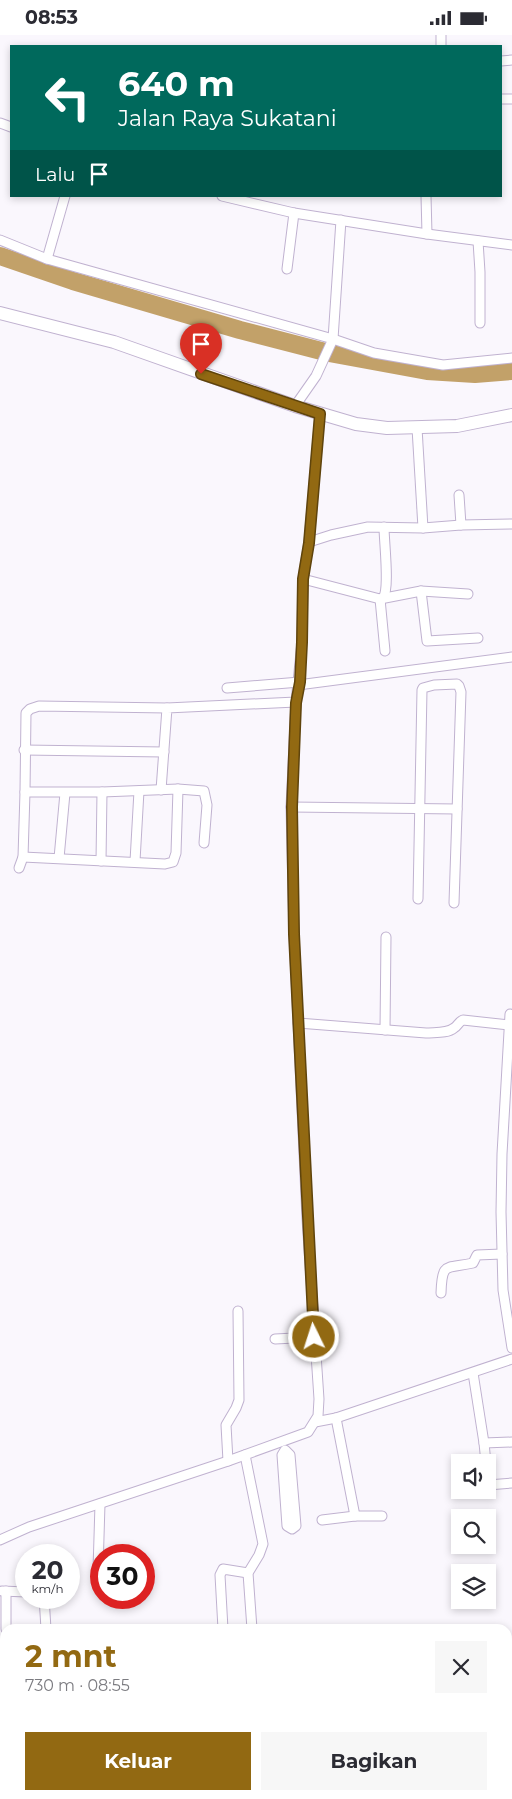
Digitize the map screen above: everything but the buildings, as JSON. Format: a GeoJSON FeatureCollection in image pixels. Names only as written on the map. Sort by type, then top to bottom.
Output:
{"type":"FeatureCollection","features":[{"type":"Feature","properties":{"kind":"main road"},"geometry":{"type":"LineString","coordinates":[[0,313],[114,342],[295,406],[356,424],[387,428],[457,426],[512,415]]}},
{"type":"Feature","properties":{"kind":"street"},"geometry":{"type":"LineString","coordinates":[[47,259],[65,197]]}},
{"type":"Feature","properties":{"kind":"street"},"geometry":{"type":"LineString","coordinates":[[226,197],[294,213],[512,245]]}},
{"type":"Feature","properties":{"kind":"street"},"geometry":{"type":"LineString","coordinates":[[426,197],[427,234]]}},
{"type":"Feature","properties":{"kind":"street"},"geometry":{"type":"LineString","coordinates":[[287,269],[294,213]]}},
{"type":"Feature","properties":{"kind":"street"},"geometry":{"type":"LineString","coordinates":[[295,406],[316,376],[332,343],[341,220]]}},
{"type":"Feature","properties":{"kind":"street"},"geometry":{"type":"LineString","coordinates":[[0,240],[47,259],[332,343],[374,353],[443,365],[512,358]]}},
{"type":"Feature","properties":{"kind":"street"},"geometry":{"type":"LineString","coordinates":[[478,241],[480,323]]}},
{"type":"Feature","properties":{"kind":"street"},"geometry":{"type":"LineString","coordinates":[[0,1540],[29,1527],[245,1455],[285,1445],[308,1432],[315,1422],[319,1409],[294,934],[292,807],[303,579],[309,543],[320,414]]}},
{"type":"Feature","properties":{"kind":"street"},"geometry":{"type":"LineString","coordinates":[[417,428],[423,528]]}},
{"type":"Feature","properties":{"kind":"street"},"geometry":{"type":"LineString","coordinates":[[459,495],[461,525]]}},
{"type":"Feature","properties":{"kind":"street"},"geometry":{"type":"LineString","coordinates":[[309,543],[331,535],[368,527],[423,528],[512,524]]}},
{"type":"Feature","properties":{"kind":"street"},"geometry":{"type":"LineString","coordinates":[[384,527],[386,585],[385,595],[381,599],[385,651]]}},
{"type":"Feature","properties":{"kind":"street"},"geometry":{"type":"LineString","coordinates":[[303,579],[381,599],[421,591],[468,594]]}},
{"type":"Feature","properties":{"kind":"street"},"geometry":{"type":"LineString","coordinates":[[421,591],[427,641],[478,637]]}},
{"type":"Feature","properties":{"kind":"street"},"geometry":{"type":"LineString","coordinates":[[228,688],[299,683],[512,657]]}},
{"type":"Feature","properties":{"kind":"street"},"geometry":{"type":"LineString","coordinates":[[418,899],[418,807],[422,690],[434,685],[457,684],[461,690],[454,903]]}},
{"type":"Feature","properties":{"kind":"street"},"geometry":{"type":"LineString","coordinates":[[20,868],[23,857],[26,713],[30,709],[39,706],[167,708],[296,703]]}},
{"type":"Feature","properties":{"kind":"street"},"geometry":{"type":"LineString","coordinates":[[161,790],[167,708]]}},
{"type":"Feature","properties":{"kind":"street"},"geometry":{"type":"LineString","coordinates":[[24,750],[164,751]]}},
{"type":"Feature","properties":{"kind":"street"},"geometry":{"type":"LineString","coordinates":[[25,792],[65,793],[178,789],[204,791],[207,805],[204,843]]}},
{"type":"Feature","properties":{"kind":"street"},"geometry":{"type":"LineString","coordinates":[[23,857],[135,861],[165,864],[173,862],[176,853],[178,789]]}},
{"type":"Feature","properties":{"kind":"street"},"geometry":{"type":"LineString","coordinates":[[135,861],[139,791]]}},
{"type":"Feature","properties":{"kind":"street"},"geometry":{"type":"LineString","coordinates":[[101,861],[102,792]]}},
{"type":"Feature","properties":{"kind":"street"},"geometry":{"type":"LineString","coordinates":[[59,858],[65,793]]}},
{"type":"Feature","properties":{"kind":"street"},"geometry":{"type":"LineString","coordinates":[[292,807],[418,807],[457,809]]}},
{"type":"Feature","properties":{"kind":"street"},"geometry":{"type":"LineString","coordinates":[[385,1030],[386,937]]}},
{"type":"Feature","properties":{"kind":"street"},"geometry":{"type":"LineString","coordinates":[[298,1023],[426,1033],[445,1032],[454,1029],[463,1020],[510,1020],[508,1105],[502,1154],[502,1291],[512,1348]]}},
{"type":"Feature","properties":{"kind":"street"},"geometry":{"type":"LineString","coordinates":[[441,1293],[444,1269],[473,1263],[477,1255],[502,1254]]}},
{"type":"Feature","properties":{"kind":"street"},"geometry":{"type":"LineString","coordinates":[[228,1461],[226,1425],[239,1400],[238,1311]]}},
{"type":"Feature","properties":{"kind":"street"},"geometry":{"type":"LineString","coordinates":[[275,1339],[314,1337]]}},
{"type":"Feature","properties":{"kind":"street"},"geometry":{"type":"LineString","coordinates":[[315,1422],[336,1418],[512,1359]]}},
{"type":"Feature","properties":{"kind":"street"},"geometry":{"type":"LineString","coordinates":[[473,1373],[485,1454]]}},
{"type":"Feature","properties":{"kind":"street"},"geometry":{"type":"LineString","coordinates":[[336,1418],[355,1516]]}},
{"type":"Feature","properties":{"kind":"street"},"geometry":{"type":"LineString","coordinates":[[484,1443],[512,1442]]}},
{"type":"Feature","properties":{"kind":"street"},"geometry":{"type":"LineString","coordinates":[[285,1445],[290,1455],[294,1499],[296,1525],[292,1529],[287,1526],[282,1455],[285,1445]]}},
{"type":"Feature","properties":{"kind":"street"},"geometry":{"type":"LineString","coordinates":[[245,1455],[263,1544],[259,1555],[248,1573],[252,1624]]}},
{"type":"Feature","properties":{"kind":"street"},"geometry":{"type":"LineString","coordinates":[[496,1484],[512,1483]]}},
{"type":"Feature","properties":{"kind":"street"},"geometry":{"type":"LineString","coordinates":[[99,1544],[100,1504]]}},
{"type":"Feature","properties":{"kind":"street"},"geometry":{"type":"LineString","coordinates":[[322,1520],[355,1516],[382,1516]]}},
{"type":"Feature","properties":{"kind":"street"},"geometry":{"type":"LineString","coordinates":[[223,1624],[220,1575],[223,1569],[248,1573]]}},
{"type":"Feature","properties":{"kind":"street"},"geometry":{"type":"LineString","coordinates":[[3,1591],[6,1624]]}},
{"type":"Feature","properties":{"kind":"street"},"geometry":{"type":"LineString","coordinates":[[45,1609],[46,1624]]}},
{"type":"Feature","properties":{"kind":"waterway"},"geometry":{"type":"LineString","coordinates":[[0,256],[73,281],[240,330],[329,353],[427,371],[475,374],[512,371]]}},
{"type":"Feature","properties":{"kind":"route"},"geometry":{"type":"LineString","coordinates":[[201,374],[320,414],[309,543],[303,579],[302,642],[300,682],[296,703],[292,807],[294,934],[314,1337]]}}]}
